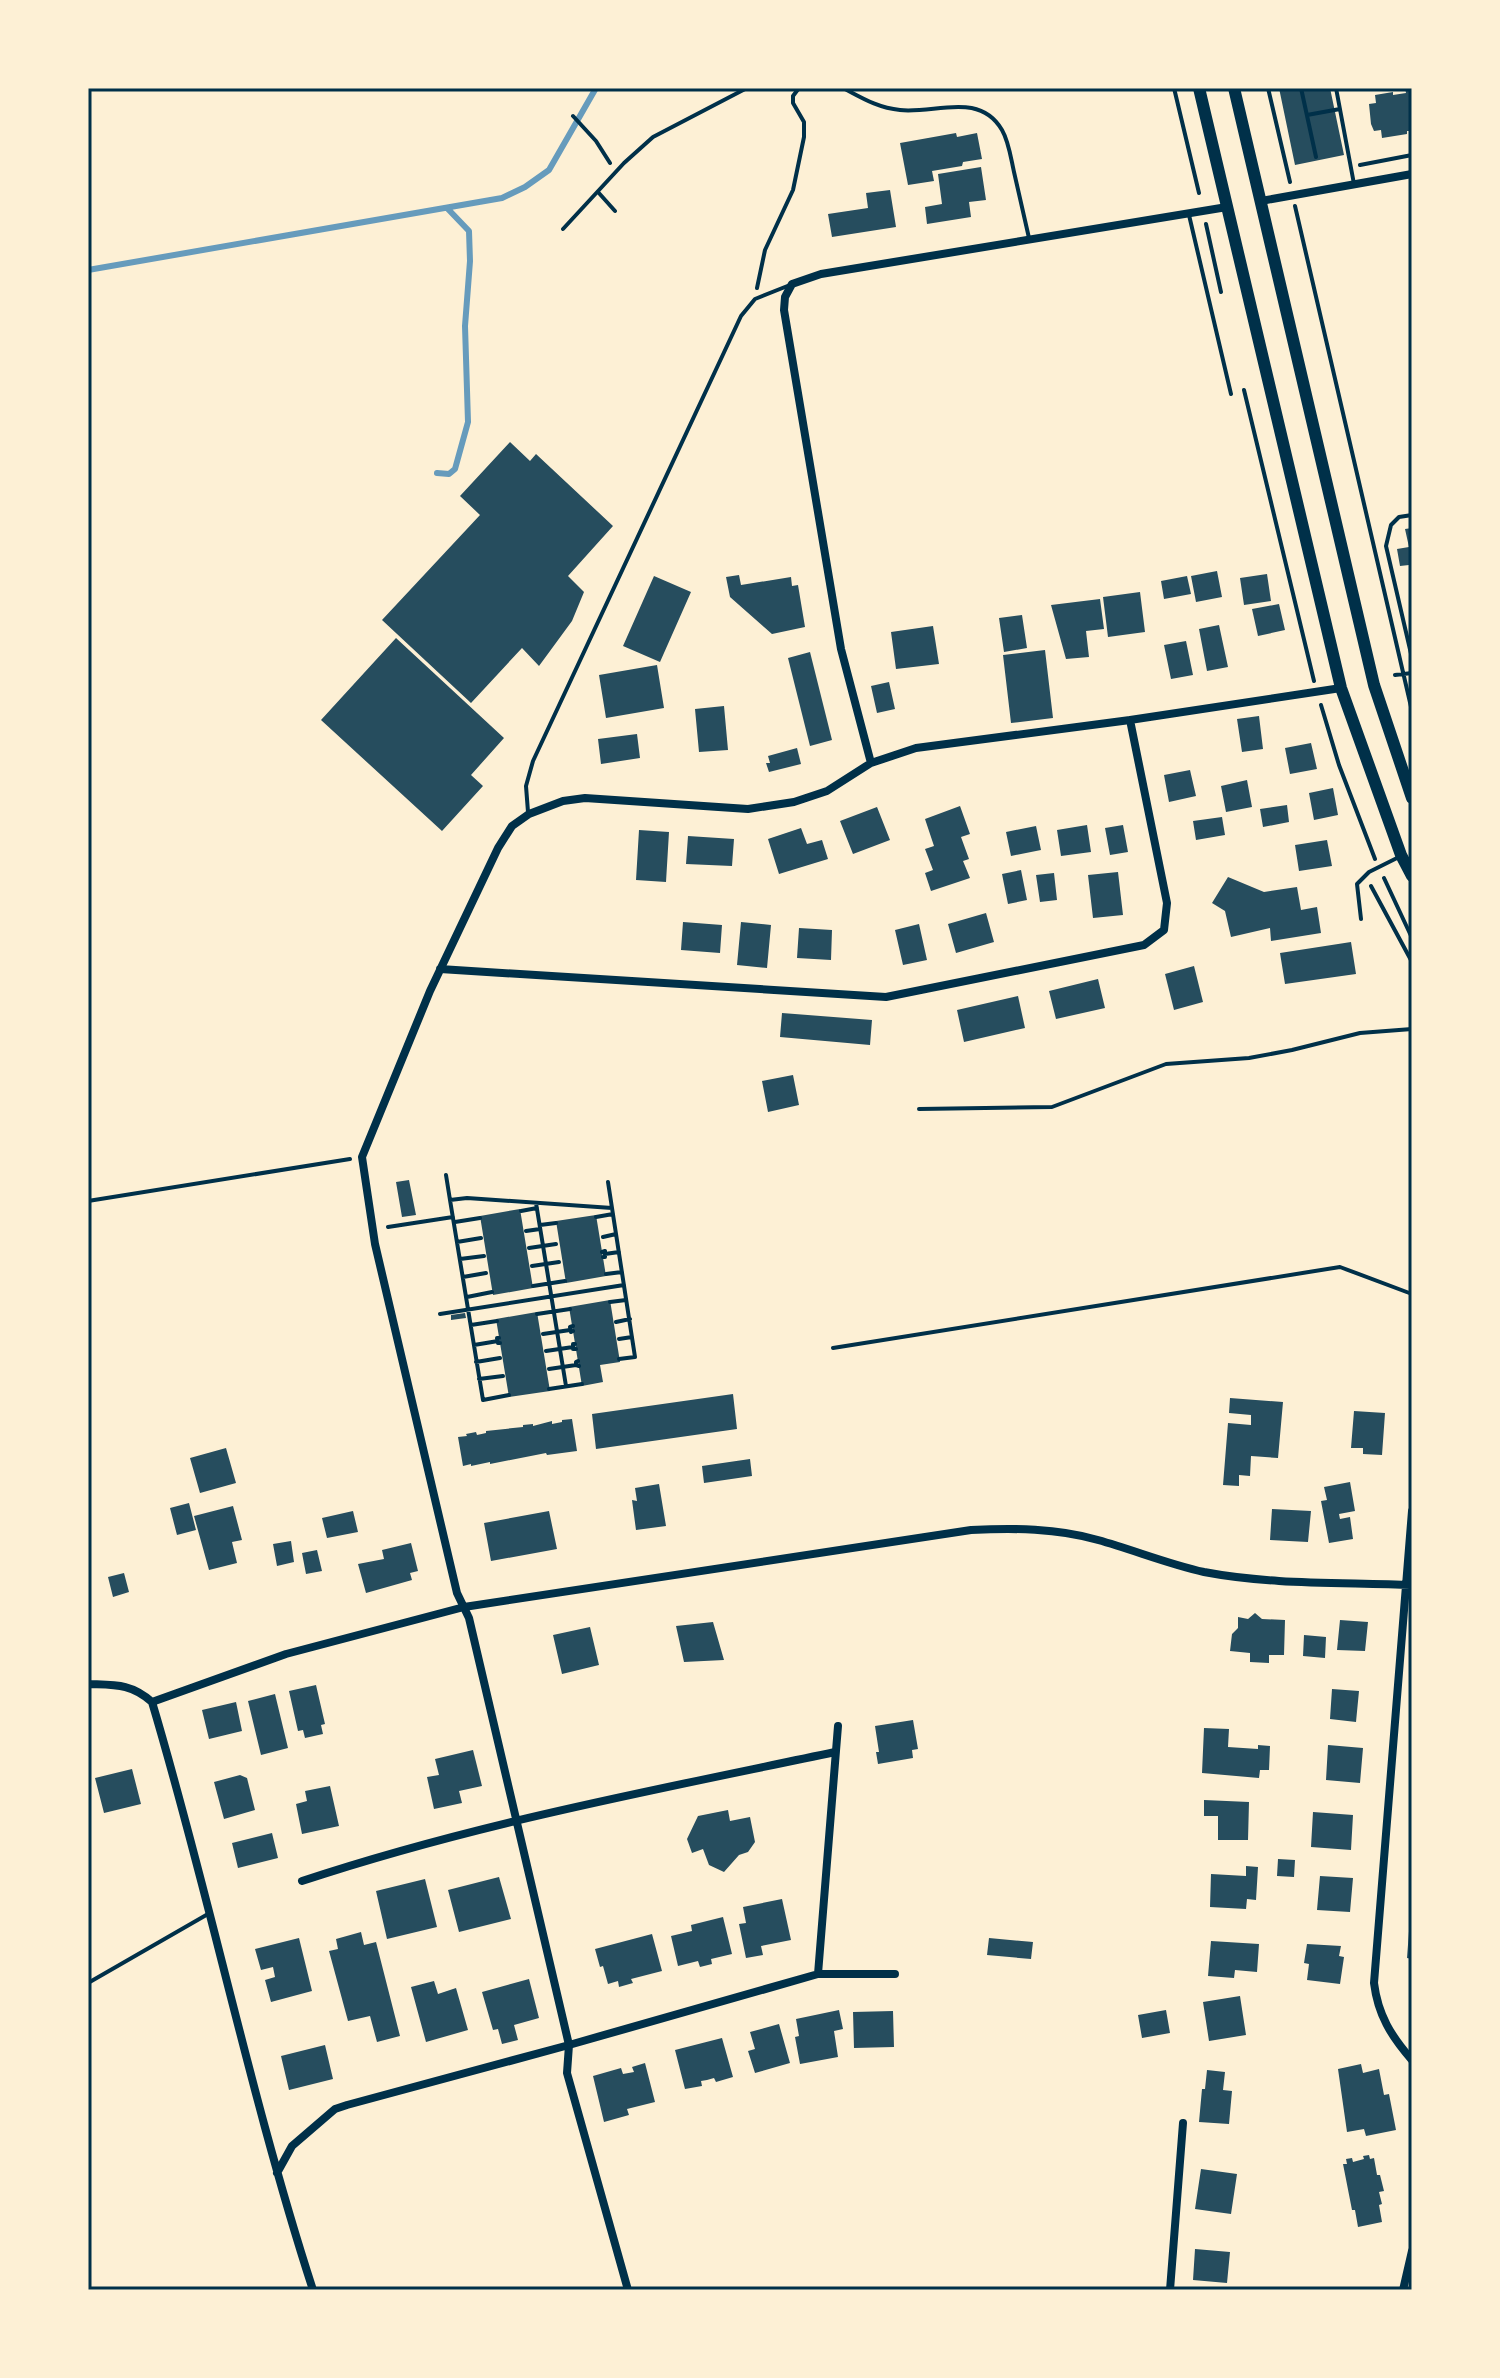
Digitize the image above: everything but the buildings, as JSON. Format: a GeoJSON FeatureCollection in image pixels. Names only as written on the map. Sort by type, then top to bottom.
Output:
{"type":"FeatureCollection","features":[{"type":"Feature","properties":{"kind":"main road"},"geometry":{"type":"LineString","coordinates":[[1199,88],[1341,688],[1401,855],[1412,876]]}},
{"type":"Feature","properties":{"kind":"main road"},"geometry":{"type":"LineString","coordinates":[[1234,88],[1374,685],[1412,798]]}},
{"type":"Feature","properties":{"kind":"street"},"geometry":{"type":"LineString","coordinates":[[1261,201],[1412,174]]}},
{"type":"Feature","properties":{"kind":"street"},"geometry":{"type":"LineString","coordinates":[[871,763],[841,649],[784,310],[785,297],[792,284],[821,274],[1227,207]]}},
{"type":"Feature","properties":{"kind":"street"},"geometry":{"type":"LineString","coordinates":[[628,2290],[567,2073],[569,2045],[469,1618],[457,1593],[433,1495],[375,1244],[362,1157],[440,969],[498,848],[512,826],[529,814],[563,801],[585,798],[748,809],[794,802],[827,791],[871,763],[916,748],[1341,688]]}},
{"type":"Feature","properties":{"kind":"street"},"geometry":{"type":"LineString","coordinates":[[440,969],[886,997],[1144,945],[1164,930],[1167,903],[1130,720]]}},
{"type":"Feature","properties":{"kind":"street"},"geometry":{"type":"LineString","coordinates":[[1412,1511],[1409,1585],[1374,1983],[1377,2002],[1388,2030],[1412,2060]]}},
{"type":"Feature","properties":{"kind":"street"},"geometry":{"type":"LineString","coordinates":[[152,1702],[286,1654],[464,1607],[971,1530],[1016,1528],[1061,1532],[1097,1539],[1203,1571],[1243,1577],[1409,1585]]}},
{"type":"Feature","properties":{"kind":"street"},"geometry":{"type":"LineString","coordinates":[[88,1684],[127,1686],[140,1691],[152,1702],[179,1793],[277,2173],[313,2290]]}},
{"type":"Feature","properties":{"kind":"street"},"geometry":{"type":"LineString","coordinates":[[818,1974],[838,1726]]}},
{"type":"Feature","properties":{"kind":"street"},"geometry":{"type":"LineString","coordinates":[[302,1881],[371,1858],[515,1819],[835,1752]]}},
{"type":"Feature","properties":{"kind":"street"},"geometry":{"type":"LineString","coordinates":[[277,2173],[292,2146],[335,2109],[818,1974],[895,1974]]}},
{"type":"Feature","properties":{"kind":"street"},"geometry":{"type":"LineString","coordinates":[[1170,2290],[1183,2123]]}},
{"type":"Feature","properties":{"kind":"street"},"geometry":{"type":"LineString","coordinates":[[1403,2290],[1412,2251]]}},
{"type":"Feature","properties":{"kind":"lane"},"geometry":{"type":"LineString","coordinates":[[563,229],[653,137],[747,88]]}},
{"type":"Feature","properties":{"kind":"lane"},"geometry":{"type":"LineString","coordinates":[[843,88],[875,105],[901,111],[962,106],[979,110],[992,118],[1003,131],[1008,147],[1029,241]]}},
{"type":"Feature","properties":{"kind":"lane"},"geometry":{"type":"LineString","coordinates":[[1301,88],[1316,157]]}},
{"type":"Feature","properties":{"kind":"lane"},"geometry":{"type":"LineString","coordinates":[[1336,88],[1355,184]]}},
{"type":"Feature","properties":{"kind":"lane"},"geometry":{"type":"LineString","coordinates":[[1307,115],[1340,109]]}},
{"type":"Feature","properties":{"kind":"lane"},"geometry":{"type":"LineString","coordinates":[[597,191],[615,211]]}},
{"type":"Feature","properties":{"kind":"lane"},"geometry":{"type":"LineString","coordinates":[[1188,212],[1231,394]]}},
{"type":"Feature","properties":{"kind":"lane"},"geometry":{"type":"LineString","coordinates":[[529,814],[526,786],[533,761],[741,316],[755,299],[792,284]]}},
{"type":"Feature","properties":{"kind":"lane"},"geometry":{"type":"LineString","coordinates":[[1361,919],[1357,884],[1366,875],[1401,855]]}},
{"type":"Feature","properties":{"kind":"lane"},"geometry":{"type":"LineString","coordinates":[[88,1983],[208,1914]]}},
{"type":"Feature","properties":{"kind":"path"},"geometry":{"type":"LineString","coordinates":[[755,299],[765,250],[793,190],[804,137],[804,122],[793,103],[793,96],[799,88]]}},
{"type":"Feature","properties":{"kind":"path"},"geometry":{"type":"LineString","coordinates":[[1174,88],[1199,193]]}},
{"type":"Feature","properties":{"kind":"path"},"geometry":{"type":"LineString","coordinates":[[1268,88],[1291,187]]}},
{"type":"Feature","properties":{"kind":"path"},"geometry":{"type":"LineString","coordinates":[[573,116],[616,172]]}},
{"type":"Feature","properties":{"kind":"path"},"geometry":{"type":"LineString","coordinates":[[1295,205],[1412,711]]}},
{"type":"Feature","properties":{"kind":"path"},"geometry":{"type":"LineString","coordinates":[[1206,224],[1222,297]]}},
{"type":"Feature","properties":{"kind":"path"},"geometry":{"type":"LineString","coordinates":[[1242,383],[1317,693],[1339,765],[1379,867],[1412,938]]}},
{"type":"Feature","properties":{"kind":"path"},"geometry":{"type":"LineString","coordinates":[[1412,515],[1399,517],[1391,525],[1386,546],[1412,658]]}},
{"type":"Feature","properties":{"kind":"path"},"geometry":{"type":"LineString","coordinates":[[1395,675],[1412,673]]}},
{"type":"Feature","properties":{"kind":"path"},"geometry":{"type":"LineString","coordinates":[[1366,875],[1412,962]]}},
{"type":"Feature","properties":{"kind":"path"},"geometry":{"type":"LineString","coordinates":[[919,1109],[1052,1107],[1166,1064],[1249,1058],[1360,1033],[1412,1029]]}},
{"type":"Feature","properties":{"kind":"path"},"geometry":{"type":"LineString","coordinates":[[88,1201],[362,1157]]}},
{"type":"Feature","properties":{"kind":"path"},"geometry":{"type":"LineString","coordinates":[[446,1175],[483,1400],[509,1395]]}},
{"type":"Feature","properties":{"kind":"path"},"geometry":{"type":"LineString","coordinates":[[608,1182],[635,1357],[619,1359]]}},
{"type":"Feature","properties":{"kind":"path"},"geometry":{"type":"LineString","coordinates":[[450,1200],[467,1198],[613,1211]]}},
{"type":"Feature","properties":{"kind":"path"},"geometry":{"type":"LineString","coordinates":[[521,1211],[537,1205]]}},
{"type":"Feature","properties":{"kind":"path"},"geometry":{"type":"LineString","coordinates":[[537,1205],[566,1386]]}},
{"type":"Feature","properties":{"kind":"path"},"geometry":{"type":"LineString","coordinates":[[596,1217],[613,1211]]}},
{"type":"Feature","properties":{"kind":"path"},"geometry":{"type":"LineString","coordinates":[[388,1227],[480,1218]]}},
{"type":"Feature","properties":{"kind":"path"},"geometry":{"type":"LineString","coordinates":[[525,1231],[556,1223]]}},
{"type":"Feature","properties":{"kind":"path"},"geometry":{"type":"LineString","coordinates":[[601,1237],[616,1234]]}},
{"type":"Feature","properties":{"kind":"path"},"geometry":{"type":"LineString","coordinates":[[457,1242],[483,1238]]}},
{"type":"Feature","properties":{"kind":"path"},"geometry":{"type":"LineString","coordinates":[[528,1249],[558,1244]]}},
{"type":"Feature","properties":{"kind":"path"},"geometry":{"type":"LineString","coordinates":[[603,1254],[619,1252]]}},
{"type":"Feature","properties":{"kind":"path"},"geometry":{"type":"LineString","coordinates":[[460,1259],[485,1255]]}},
{"type":"Feature","properties":{"kind":"path"},"geometry":{"type":"LineString","coordinates":[[530,1266],[561,1261]]}},
{"type":"Feature","properties":{"kind":"path"},"geometry":{"type":"LineString","coordinates":[[833,1348],[1340,1267],[1412,1294]]}},
{"type":"Feature","properties":{"kind":"path"},"geometry":{"type":"LineString","coordinates":[[606,1274],[622,1272]]}},
{"type":"Feature","properties":{"kind":"path"},"geometry":{"type":"LineString","coordinates":[[463,1277],[488,1273]]}},
{"type":"Feature","properties":{"kind":"path"},"geometry":{"type":"LineString","coordinates":[[533,1286],[565,1281]]}},
{"type":"Feature","properties":{"kind":"path"},"geometry":{"type":"LineString","coordinates":[[440,1314],[624,1285]]}},
{"type":"Feature","properties":{"kind":"path"},"geometry":{"type":"LineString","coordinates":[[466,1297],[492,1292]]}},
{"type":"Feature","properties":{"kind":"path"},"geometry":{"type":"LineString","coordinates":[[610,1302],[626,1300]]}},
{"type":"Feature","properties":{"kind":"path"},"geometry":{"type":"LineString","coordinates":[[537,1314],[570,1309]]}},
{"type":"Feature","properties":{"kind":"path"},"geometry":{"type":"LineString","coordinates":[[614,1322],[630,1319]]}},
{"type":"Feature","properties":{"kind":"path"},"geometry":{"type":"LineString","coordinates":[[471,1325],[497,1321]]}},
{"type":"Feature","properties":{"kind":"path"},"geometry":{"type":"LineString","coordinates":[[541,1334],[572,1329]]}},
{"type":"Feature","properties":{"kind":"path"},"geometry":{"type":"LineString","coordinates":[[617,1340],[632,1337]]}},
{"type":"Feature","properties":{"kind":"path"},"geometry":{"type":"LineString","coordinates":[[474,1345],[499,1340]]}},
{"type":"Feature","properties":{"kind":"path"},"geometry":{"type":"LineString","coordinates":[[544,1351],[575,1347]]}},
{"type":"Feature","properties":{"kind":"path"},"geometry":{"type":"LineString","coordinates":[[476,1362],[502,1358]]}},
{"type":"Feature","properties":{"kind":"path"},"geometry":{"type":"LineString","coordinates":[[547,1369],[578,1364]]}},
{"type":"Feature","properties":{"kind":"path"},"geometry":{"type":"LineString","coordinates":[[479,1379],[505,1376]]}},
{"type":"Feature","properties":{"kind":"path"},"geometry":{"type":"LineString","coordinates":[[549,1389],[582,1384]]}},
{"type":"Feature","properties":{"kind":"waterway"},"geometry":{"type":"LineString","coordinates":[[88,270],[502,198],[549,170],[596,88]]}},
{"type":"Feature","properties":{"kind":"waterway"},"geometry":{"type":"LineString","coordinates":[[437,473],[449,474],[455,469],[468,422],[465,326],[469,231],[447,208]]}}]}
